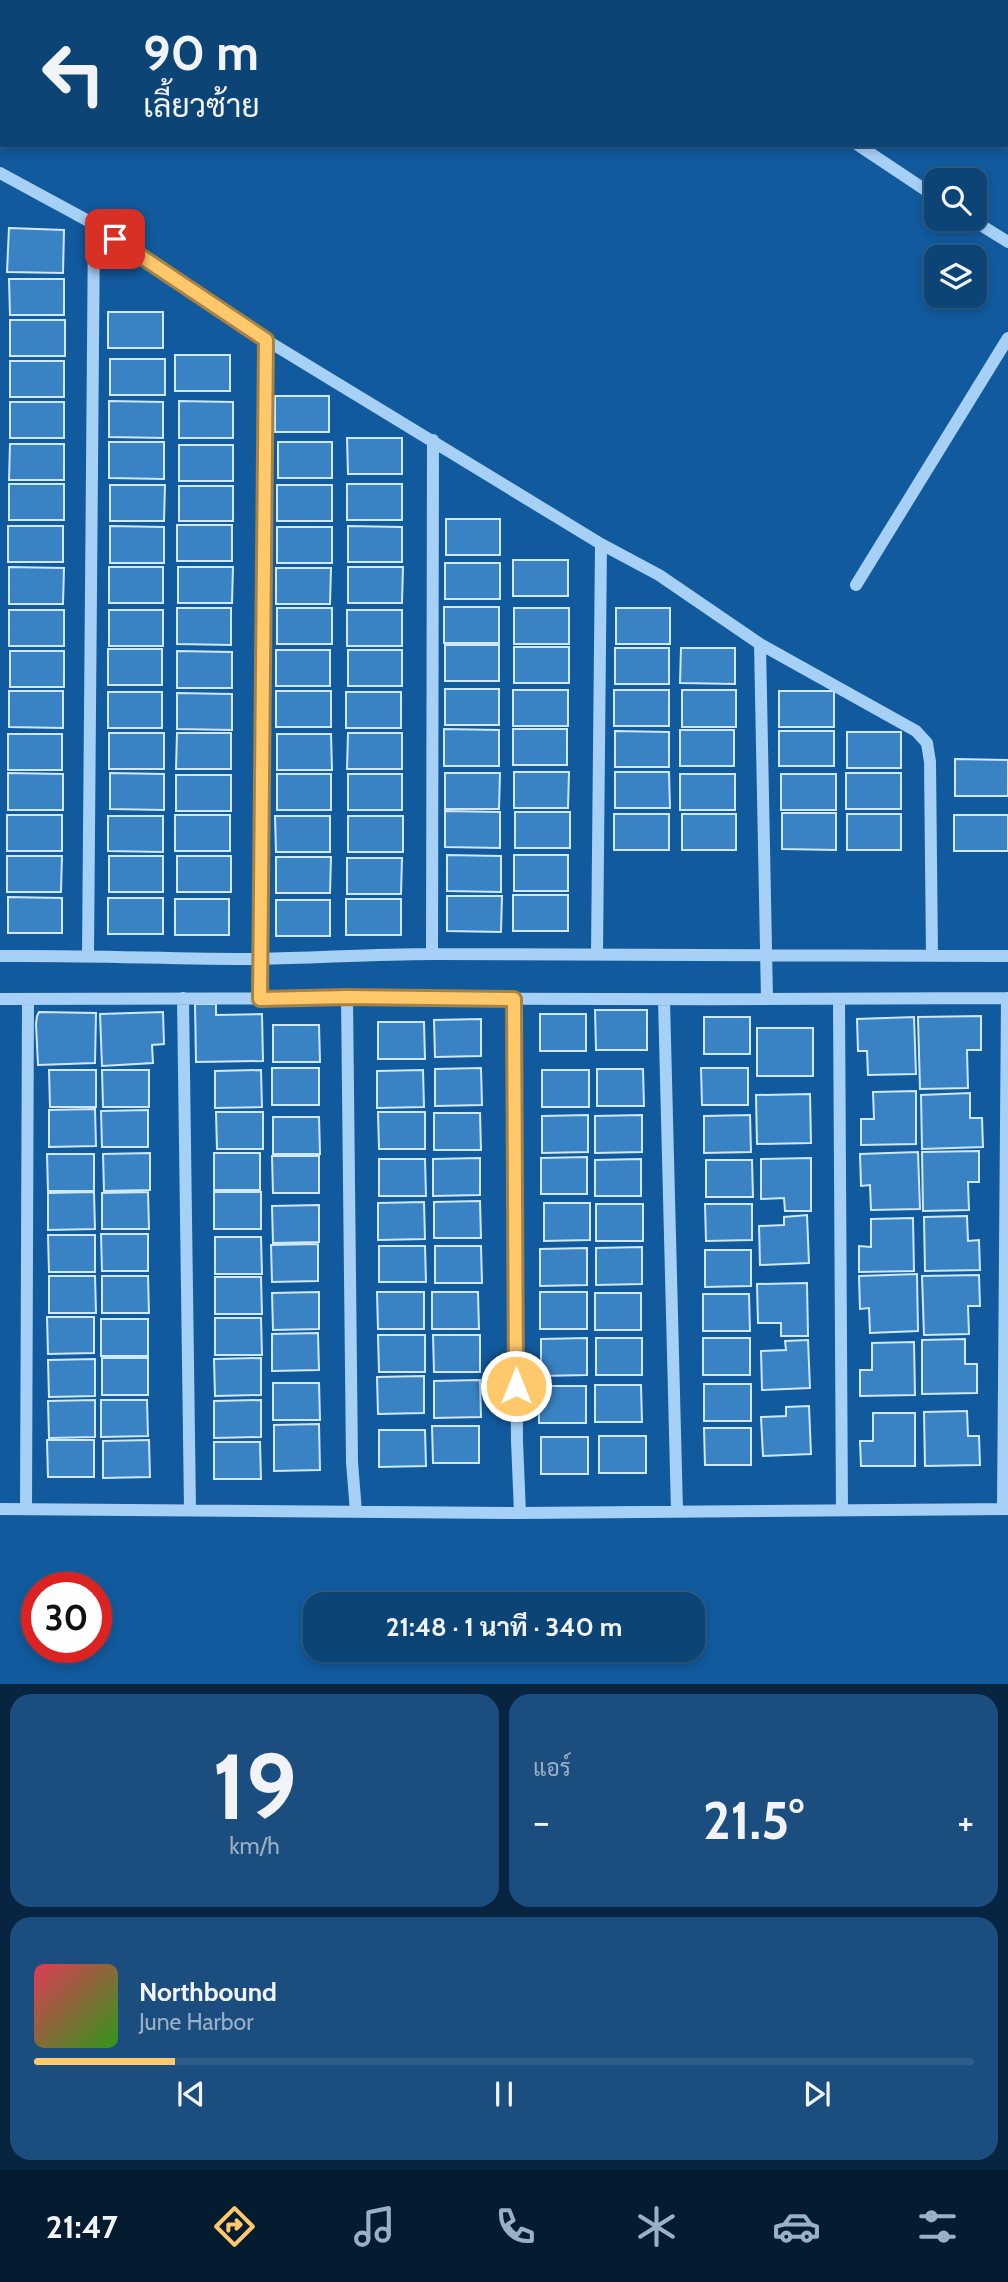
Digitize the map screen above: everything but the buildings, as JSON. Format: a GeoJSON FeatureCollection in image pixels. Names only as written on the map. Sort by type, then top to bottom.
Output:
{"type":"FeatureCollection","features":[{"type":"Feature","properties":{"kind":"street"},"geometry":{"type":"LineString","coordinates":[[861,147],[924,189]]}},
{"type":"Feature","properties":{"kind":"street"},"geometry":{"type":"LineString","coordinates":[[0,173],[94,225],[266,340],[601,544],[659,575],[760,644],[916,731],[927,743],[930,762],[932,956]]}},
{"type":"Feature","properties":{"kind":"street"},"geometry":{"type":"LineString","coordinates":[[88,955],[94,225]]}},
{"type":"Feature","properties":{"kind":"street"},"geometry":{"type":"LineString","coordinates":[[987,229],[1008,242]]}},
{"type":"Feature","properties":{"kind":"street"},"geometry":{"type":"LineString","coordinates":[[856,585],[1008,338]]}},
{"type":"Feature","properties":{"kind":"street"},"geometry":{"type":"LineString","coordinates":[[260,999],[258,959],[266,340]]}},
{"type":"Feature","properties":{"kind":"street"},"geometry":{"type":"LineString","coordinates":[[432,954],[433,440]]}},
{"type":"Feature","properties":{"kind":"street"},"geometry":{"type":"LineString","coordinates":[[597,954],[601,544]]}},
{"type":"Feature","properties":{"kind":"street"},"geometry":{"type":"LineString","coordinates":[[760,644],[767,999]]}},
{"type":"Feature","properties":{"kind":"street"},"geometry":{"type":"LineString","coordinates":[[0,956],[258,959],[432,954],[1008,956]]}},
{"type":"Feature","properties":{"kind":"street"},"geometry":{"type":"LineString","coordinates":[[347,997],[352,1462],[356,1512]]}},
{"type":"Feature","properties":{"kind":"street"},"geometry":{"type":"LineString","coordinates":[[0,999],[347,997],[839,1001],[1008,998],[1005,1508],[520,1513],[0,1509]]}},
{"type":"Feature","properties":{"kind":"street"},"geometry":{"type":"LineString","coordinates":[[183,998],[190,1509]]}},
{"type":"Feature","properties":{"kind":"street"},"geometry":{"type":"LineString","coordinates":[[26,1509],[28,999]]}},
{"type":"Feature","properties":{"kind":"street"},"geometry":{"type":"LineString","coordinates":[[514,999],[520,1513]]}},
{"type":"Feature","properties":{"kind":"street"},"geometry":{"type":"LineString","coordinates":[[664,1000],[677,1511]]}},
{"type":"Feature","properties":{"kind":"street"},"geometry":{"type":"LineString","coordinates":[[839,1001],[842,1510]]}},
{"type":"Feature","properties":{"kind":"route"},"geometry":{"type":"LineString","coordinates":[[115,239],[266,340],[258,959],[260,999],[514,999],[516,1386]]}}]}
